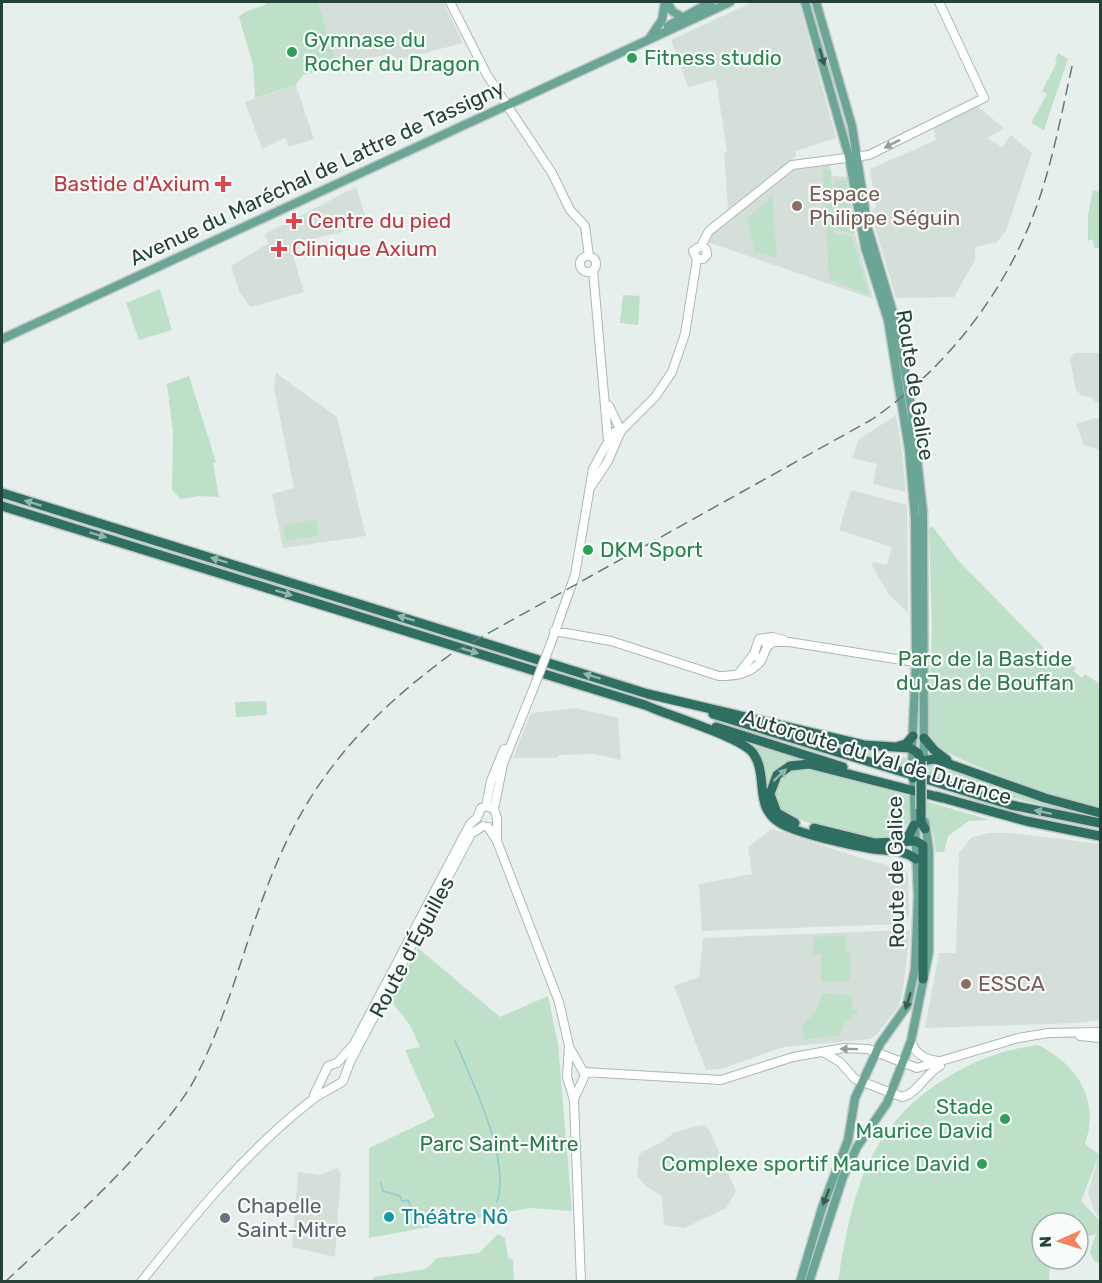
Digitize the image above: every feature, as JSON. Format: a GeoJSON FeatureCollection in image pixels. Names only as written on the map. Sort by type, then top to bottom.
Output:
{"type":"FeatureCollection","features":[{"type":"Feature","properties":{"kind":"highway"},"geometry":{"type":"LineString","coordinates":[[2,493],[648,694],[864,745],[912,749],[923,761],[921,822],[925,829]]}},
{"type":"Feature","properties":{"kind":"highway"},"geometry":{"type":"LineString","coordinates":[[2,506],[645,705],[747,747],[759,766],[765,806],[781,824],[863,847],[902,850],[916,859]]}},
{"type":"Feature","properties":{"kind":"highway","name":"Autoroute du Val de Durance"},"geometry":{"type":"LineString","coordinates":[[648,694],[966,792],[1031,810],[1101,823]]}},
{"type":"Feature","properties":{"kind":"highway","name":"Autoroute du Val de Durance"},"geometry":{"type":"LineString","coordinates":[[645,705],[942,798],[1026,821],[1101,836]]}},
{"type":"Feature","properties":{"kind":"highway"},"geometry":{"type":"LineString","coordinates":[[891,748],[906,744],[913,736]]}},
{"type":"Feature","properties":{"kind":"highway"},"geometry":{"type":"LineString","coordinates":[[924,738],[937,753],[954,764]]}},
{"type":"Feature","properties":{"kind":"highway"},"geometry":{"type":"LineString","coordinates":[[923,761],[935,759],[954,764],[1045,798],[1101,813]]}},
{"type":"Feature","properties":{"kind":"highway"},"geometry":{"type":"LineString","coordinates":[[913,778],[923,761]]}},
{"type":"Feature","properties":{"kind":"highway"},"geometry":{"type":"LineString","coordinates":[[923,979],[923,848],[915,841],[891,843],[864,840],[788,821],[777,813],[772,805],[770,794],[773,779],[785,769],[809,764],[942,798]]}},
{"type":"Feature","properties":{"kind":"highway"},"geometry":{"type":"LineString","coordinates":[[891,843],[907,837],[914,825]]}},
{"type":"Feature","properties":{"kind":"main road"},"geometry":{"type":"LineString","coordinates":[[666,2],[679,18],[693,19]]}},
{"type":"Feature","properties":{"kind":"main road"},"geometry":{"type":"LineString","coordinates":[[648,40],[662,20],[666,2]]}},
{"type":"Feature","properties":{"kind":"main road","name":"Avenue du Maréchal de Lattre de Tassigny"},"geometry":{"type":"LineString","coordinates":[[648,40],[679,18],[711,2]]}},
{"type":"Feature","properties":{"kind":"main road","name":"Avenue du Maréchal de Lattre de Tassigny"},"geometry":{"type":"LineString","coordinates":[[2,339],[730,2]]}},
{"type":"Feature","properties":{"kind":"main road"},"geometry":{"type":"LineString","coordinates":[[805,2],[853,157]]}},
{"type":"Feature","properties":{"kind":"main road"},"geometry":{"type":"LineString","coordinates":[[816,2],[852,126],[853,157]]}},
{"type":"Feature","properties":{"kind":"main road","name":"Route de Galice"},"geometry":{"type":"LineString","coordinates":[[853,157],[865,247],[888,320],[909,449],[915,512],[923,761]]}},
{"type":"Feature","properties":{"kind":"main road","name":"Route de Galice"},"geometry":{"type":"LineString","coordinates":[[800,1281],[822,1208],[848,1140],[853,1104],[876,1052],[902,1016],[911,991],[916,953],[916,859],[912,749],[920,663]]}},
{"type":"Feature","properties":{"kind":"main road","name":"Route de Galice"},"geometry":{"type":"LineString","coordinates":[[809,1281],[847,1169],[892,1093],[911,1041],[929,952],[929,850],[925,829]]}},
{"type":"Feature","properties":{"kind":"street"},"geometry":{"type":"LineString","coordinates":[[450,2],[487,75],[552,173],[570,210],[582,221],[588,256],[581,262],[581,267],[590,271],[604,387],[608,440],[602,463]]}},
{"type":"Feature","properties":{"kind":"street"},"geometry":{"type":"LineString","coordinates":[[608,440],[654,397],[675,366],[685,334],[697,259],[703,259],[707,255],[706,249],[701,246],[709,231],[792,165],[874,153],[984,98],[939,2]]}},
{"type":"Feature","properties":{"kind":"street"},"geometry":{"type":"LineString","coordinates":[[582,1281],[574,1100],[567,1077],[569,1046],[560,1002],[497,841],[496,822],[490,808],[502,768],[575,575],[590,488],[620,430],[618,422],[610,411],[604,387]]}},
{"type":"Feature","properties":{"kind":"street"},"geometry":{"type":"LineString","coordinates":[[554,631],[611,641],[704,673],[735,676],[752,670],[761,661],[767,647],[773,642],[789,642],[920,663]]}},
{"type":"Feature","properties":{"kind":"street"},"geometry":{"type":"LineString","coordinates":[[735,676],[748,665],[758,641],[775,637],[789,642]]}},
{"type":"Feature","properties":{"kind":"street"},"geometry":{"type":"LineString","coordinates":[[764,638],[767,647]]}},
{"type":"Feature","properties":{"kind":"street"},"geometry":{"type":"LineString","coordinates":[[754,654],[761,661]]}},
{"type":"Feature","properties":{"kind":"street","name":"Route d'Éguilles"},"geometry":{"type":"LineString","coordinates":[[337,1063],[354,1044],[470,824],[477,818],[479,810],[490,808]]}},
{"type":"Feature","properties":{"kind":"street"},"geometry":{"type":"LineString","coordinates":[[477,818],[497,841]]}},
{"type":"Feature","properties":{"kind":"street","name":"Route d'Éguilles"},"geometry":{"type":"LineString","coordinates":[[346,1073],[471,834],[496,822]]}},
{"type":"Feature","properties":{"kind":"street"},"geometry":{"type":"LineString","coordinates":[[570,1082],[582,1075],[599,1074],[721,1080],[793,1057],[844,1048],[876,1052],[903,1065],[918,1068],[1038,1034],[1101,1032]]}},
{"type":"Feature","properties":{"kind":"street"},"geometry":{"type":"LineString","coordinates":[[822,1051],[840,1062],[851,1076],[862,1082],[906,1096],[936,1068],[1003,1045],[1048,1036],[1101,1038]]}},
{"type":"Feature","properties":{"kind":"street"},"geometry":{"type":"LineString","coordinates":[[911,1041],[916,1052],[921,1056],[941,1062]]}},
{"type":"Feature","properties":{"kind":"street"},"geometry":{"type":"LineString","coordinates":[[569,1046],[582,1075],[574,1100]]}},
{"type":"Feature","properties":{"kind":"street"},"geometry":{"type":"LineString","coordinates":[[141,1281],[226,1180],[310,1101],[343,1081],[346,1073],[343,1066],[337,1063],[328,1066],[325,1076],[310,1101]]}},
{"type":"Feature","properties":{"kind":"street"},"geometry":{"type":"LineString","coordinates":[[569,1069],[582,1075]]}},
{"type":"Feature","properties":{"kind":"street"},"geometry":{"type":"LineString","coordinates":[[325,1076],[328,1082],[335,1084]]}},
{"type":"Feature","properties":{"kind":"shaded area"},"geometry":{"type":"Polygon","coordinates":[[[318,2],[443,2],[463,43],[398,60],[390,54],[338,65],[318,2]]]}},
{"type":"Feature","properties":{"kind":"shaded area"},"geometry":{"type":"Polygon","coordinates":[[[753,2],[799,2],[836,138],[796,151],[796,156],[728,209],[724,153],[727,152],[716,80],[688,87],[671,40],[753,2]]]}},
{"type":"Feature","properties":{"kind":"shaded area"},"geometry":{"type":"Polygon","coordinates":[[[296,85],[314,139],[289,147],[285,138],[262,149],[245,102],[296,85]]]}},
{"type":"Feature","properties":{"kind":"shaded area"},"geometry":{"type":"Polygon","coordinates":[[[978,107],[1004,128],[987,138],[1002,147],[1011,135],[1032,153],[1006,231],[997,242],[975,247],[975,260],[954,297],[896,298],[875,227],[872,209],[876,208],[870,169],[936,140],[933,127],[978,107]]]}},
{"type":"Feature","properties":{"kind":"shaded area","name":"Espace Philippe Séguin"},"geometry":{"type":"Polygon","coordinates":[[[829,159],[832,176],[848,177],[855,234],[873,299],[702,240],[789,167],[829,159]]]}},
{"type":"Feature","properties":{"kind":"shaded area","name":"Clinique Axium"},"geometry":{"type":"Polygon","coordinates":[[[356,187],[368,225],[302,242],[293,256],[304,292],[250,307],[239,291],[231,266],[269,243],[265,234],[356,187]]]}},
{"type":"Feature","properties":{"kind":"shaded area"},"geometry":{"type":"Polygon","coordinates":[[[1074,353],[1100,353],[1100,403],[1094,401],[1093,398],[1081,395],[1076,390],[1070,360],[1074,353]]]}},
{"type":"Feature","properties":{"kind":"shaded area"},"geometry":{"type":"Polygon","coordinates":[[[276,373],[337,417],[366,536],[283,548],[272,494],[294,488],[274,387],[276,373]]]}},
{"type":"Feature","properties":{"kind":"shaded area"},"geometry":{"type":"Polygon","coordinates":[[[896,415],[906,492],[873,484],[877,464],[852,458],[858,440],[896,415]]]}},
{"type":"Feature","properties":{"kind":"shaded area"},"geometry":{"type":"Polygon","coordinates":[[[1095,418],[1100,420],[1100,450],[1084,445],[1076,424],[1095,418]]]}},
{"type":"Feature","properties":{"kind":"shaded area"},"geometry":{"type":"Polygon","coordinates":[[[851,490],[907,505],[908,613],[889,595],[871,564],[875,562],[887,565],[892,547],[839,530],[851,490]]]}},
{"type":"Feature","properties":{"kind":"shaded area"},"geometry":{"type":"Polygon","coordinates":[[[576,708],[618,718],[621,760],[594,754],[559,755],[557,758],[513,758],[531,713],[576,708]]]}},
{"type":"Feature","properties":{"kind":"shaded area"},"geometry":{"type":"Polygon","coordinates":[[[772,829],[860,858],[899,868],[908,873],[909,916],[901,924],[702,931],[699,884],[752,874],[748,847],[772,829]]]}},
{"type":"Feature","properties":{"kind":"shaded area"},"geometry":{"type":"Polygon","coordinates":[[[989,833],[1013,833],[1100,844],[1100,1020],[1078,1023],[925,1028],[939,953],[956,953],[959,853],[972,837],[989,833]]]}},
{"type":"Feature","properties":{"kind":"shaded area"},"geometry":{"type":"Polygon","coordinates":[[[910,931],[899,1006],[877,1034],[870,1039],[784,1047],[720,1069],[706,1070],[674,986],[699,977],[703,938],[910,931]]]}},
{"type":"Feature","properties":{"kind":"shaded area"},"geometry":{"type":"Polygon","coordinates":[[[702,1125],[709,1129],[736,1191],[726,1208],[684,1228],[664,1225],[662,1196],[646,1186],[637,1176],[639,1154],[675,1132],[702,1125]]]}},
{"type":"Feature","properties":{"kind":"shaded area"},"geometry":{"type":"Polygon","coordinates":[[[1100,1151],[1100,1219],[1088,1193],[1100,1151]]]}},
{"type":"Feature","properties":{"kind":"shaded area"},"geometry":{"type":"Polygon","coordinates":[[[337,1168],[341,1173],[335,1257],[292,1247],[298,1172],[320,1175],[337,1168]]]}},
{"type":"Feature","properties":{"kind":"green space","name":"Gymnase du Rocher du Dragon"},"geometry":{"type":"Polygon","coordinates":[[[268,2],[318,2],[338,66],[303,75],[296,85],[255,98],[253,65],[239,17],[268,2]]]}},
{"type":"Feature","properties":{"kind":"green space"},"geometry":{"type":"Polygon","coordinates":[[[1058,53],[1068,59],[1044,130],[1031,123],[1047,94],[1042,91],[1057,62],[1055,60],[1058,53]]]}},
{"type":"Feature","properties":{"kind":"green space"},"geometry":{"type":"Polygon","coordinates":[[[823,170],[831,170],[834,234],[852,236],[869,295],[829,279],[826,220],[811,220],[811,214],[825,212],[825,204],[811,205],[809,193],[824,191],[823,170]]]}},
{"type":"Feature","properties":{"kind":"green space"},"geometry":{"type":"Polygon","coordinates":[[[846,180],[855,234],[836,230],[834,181],[846,180]]]}},
{"type":"Feature","properties":{"kind":"green space"},"geometry":{"type":"Polygon","coordinates":[[[1093,190],[1100,192],[1100,248],[1094,248],[1093,239],[1088,241],[1088,215],[1093,190]]]}},
{"type":"Feature","properties":{"kind":"green space"},"geometry":{"type":"Polygon","coordinates":[[[772,196],[777,258],[755,252],[747,219],[772,196]]]}},
{"type":"Feature","properties":{"kind":"green space"},"geometry":{"type":"Polygon","coordinates":[[[160,289],[172,330],[139,340],[126,303],[160,289]]]}},
{"type":"Feature","properties":{"kind":"green space"},"geometry":{"type":"Polygon","coordinates":[[[623,295],[640,296],[638,325],[620,323],[623,295]]]}},
{"type":"Feature","properties":{"kind":"green space"},"geometry":{"type":"Polygon","coordinates":[[[189,376],[216,462],[213,463],[219,497],[198,496],[181,499],[172,490],[173,432],[167,384],[189,376]]]}},
{"type":"Feature","properties":{"kind":"green space"},"geometry":{"type":"Polygon","coordinates":[[[316,519],[319,535],[286,541],[283,526],[316,519]]]}},
{"type":"Feature","properties":{"kind":"green space","name":"Parc de la Bastide du Jas de Bouffan"},"geometry":{"type":"Polygon","coordinates":[[[933,527],[957,559],[1043,647],[1040,661],[1065,667],[1068,662],[1076,668],[1074,671],[1082,678],[1085,674],[1100,684],[1100,807],[1040,790],[988,771],[946,751],[932,739],[928,726],[932,630],[929,528],[933,527]]]}},
{"type":"Feature","properties":{"kind":"green space"},"geometry":{"type":"Polygon","coordinates":[[[266,701],[267,715],[236,717],[235,702],[266,701]]]}},
{"type":"Feature","properties":{"kind":"green space"},"geometry":{"type":"Polygon","coordinates":[[[774,726],[878,752],[938,764],[1086,816],[953,783],[774,726]]]}},
{"type":"Feature","properties":{"kind":"green space"},"geometry":{"type":"Polygon","coordinates":[[[743,741],[807,761],[822,771],[990,820],[969,821],[948,836],[944,852],[936,852],[932,828],[908,822],[900,836],[886,837],[848,834],[808,823],[777,806],[767,795],[763,773],[743,741]]]}},
{"type":"Feature","properties":{"kind":"green space"},"geometry":{"type":"Polygon","coordinates":[[[845,935],[846,952],[850,952],[850,982],[821,982],[821,954],[813,954],[813,937],[845,935]]]}},
{"type":"Feature","properties":{"kind":"green space","name":"Parc Saint-Mitre"},"geometry":{"type":"Polygon","coordinates":[[[418,948],[500,1017],[548,996],[558,1044],[572,1211],[530,1208],[369,1238],[369,1148],[435,1117],[405,1050],[420,1047],[410,1025],[390,1000],[418,948]]]}},
{"type":"Feature","properties":{"kind":"green space"},"geometry":{"type":"Polygon","coordinates":[[[823,993],[851,996],[852,1009],[857,1009],[857,1013],[845,1021],[840,1035],[805,1040],[802,1026],[816,1011],[823,993]]]}},
{"type":"Feature","properties":{"kind":"green space","name":"Complexe sportif Maurice David"},"geometry":{"type":"Polygon","coordinates":[[[1038,1045],[1064,1063],[1082,1086],[1087,1099],[1090,1113],[1085,1144],[1099,1155],[1081,1201],[1100,1221],[1100,1263],[1094,1261],[1090,1252],[1096,1234],[1090,1236],[1090,1211],[1030,1211],[1030,1271],[1049,1271],[1049,1281],[838,1281],[858,1191],[881,1140],[898,1118],[920,1097],[948,1077],[980,1060],[1038,1045]]]}},
{"type":"Feature","properties":{"kind":"green space"},"geometry":{"type":"Polygon","coordinates":[[[498,1234],[505,1238],[508,1258],[513,1260],[514,1281],[373,1281],[373,1277],[426,1269],[437,1258],[479,1253],[498,1234]]]}},
{"type":"Feature","properties":{"kind":"waterway"},"geometry":{"type":"LineString","coordinates":[[455,1041],[480,1099],[495,1144],[500,1185],[497,1202]]}},
{"type":"Feature","properties":{"kind":"waterway"},"geometry":{"type":"LineString","coordinates":[[381,1183],[383,1191],[400,1196],[402,1201],[408,1200],[413,1211]]}},
{"type":"Feature","properties":{"kind":"railway"},"geometry":{"type":"LineString","coordinates":[[5,1282],[121,1172],[180,1103],[192,1084],[216,1034],[261,903],[286,842],[323,779],[367,726],[393,701],[451,654],[871,420],[898,400],[948,353],[990,299],[1023,239],[1047,172],[1073,62]]}},
{"type":"Feature","properties":{"kind":"place","name":"Gymnase du Rocher du Dragon"},"geometry":{"type":"Point","coordinates":[292,52]}},
{"type":"Feature","properties":{"kind":"place","name":"Fitness studio"},"geometry":{"type":"Point","coordinates":[632,58]}},
{"type":"Feature","properties":{"kind":"place","name":"Bastide d'Axium"},"geometry":{"type":"Point","coordinates":[223,184]}},
{"type":"Feature","properties":{"kind":"place","name":"Espace Philippe Séguin"},"geometry":{"type":"Point","coordinates":[797,206]}},
{"type":"Feature","properties":{"kind":"place","name":"Centre du pied"},"geometry":{"type":"Point","coordinates":[294,221]}},
{"type":"Feature","properties":{"kind":"place","name":"Clinique Axium"},"geometry":{"type":"Point","coordinates":[279,249]}},
{"type":"Feature","properties":{"kind":"place","name":"DKM Sport"},"geometry":{"type":"Point","coordinates":[588,550]}},
{"type":"Feature","properties":{"kind":"place","name":"ESSCA"},"geometry":{"type":"Point","coordinates":[966,984]}},
{"type":"Feature","properties":{"kind":"place","name":"Stade Maurice David"},"geometry":{"type":"Point","coordinates":[1005,1119]}},
{"type":"Feature","properties":{"kind":"place","name":"Complexe sportif Maurice David"},"geometry":{"type":"Point","coordinates":[982,1164]}},
{"type":"Feature","properties":{"kind":"place","name":"Théâtre Nô"},"geometry":{"type":"Point","coordinates":[389,1217]}},
{"type":"Feature","properties":{"kind":"place","name":"Chapelle Saint-Mitre"},"geometry":{"type":"Point","coordinates":[225,1218]}}]}
